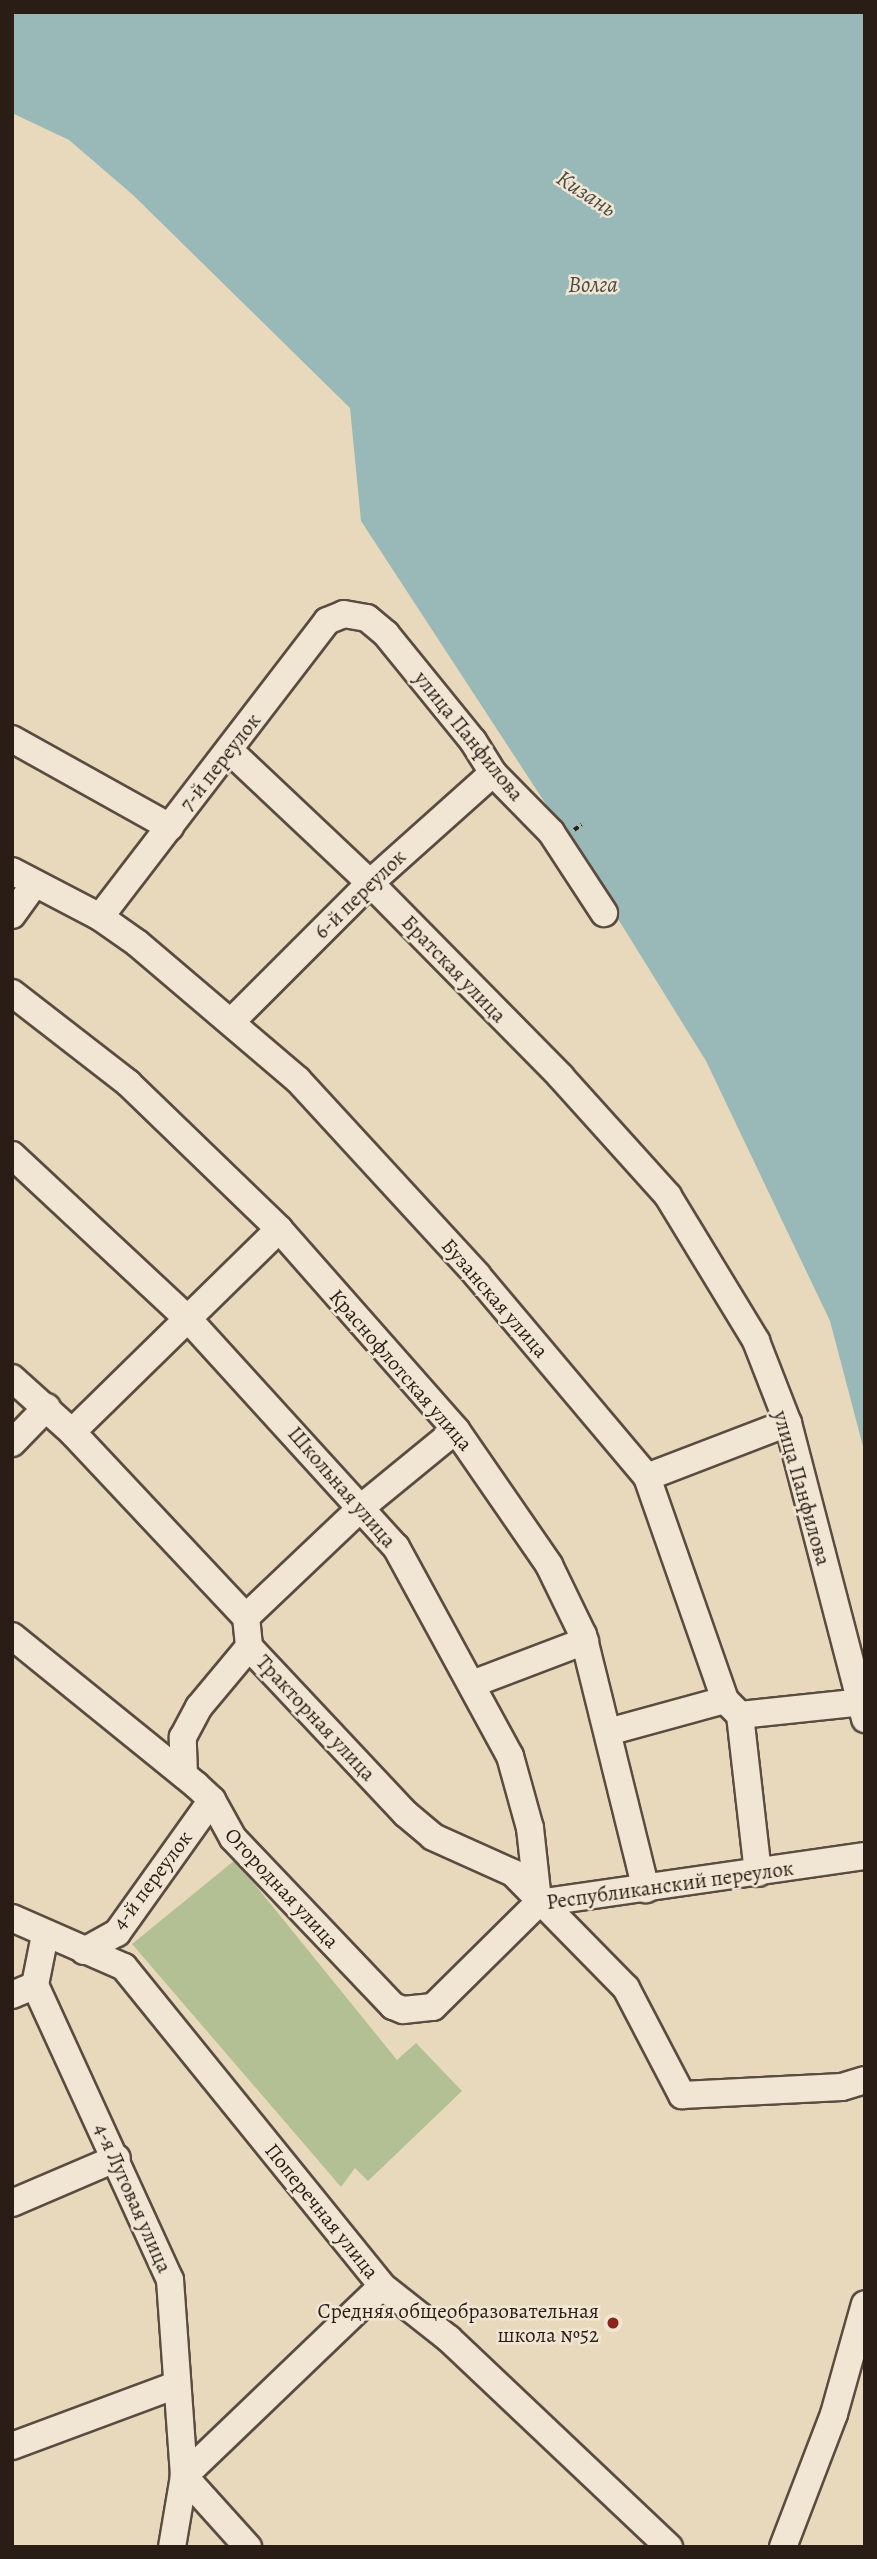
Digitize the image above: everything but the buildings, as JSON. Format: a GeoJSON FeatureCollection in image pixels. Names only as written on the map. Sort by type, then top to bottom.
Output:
{"type":"FeatureCollection","features":[{"type":"Feature","properties":{"kind":"street","name":"7-й переулок"},"geometry":{"type":"LineString","coordinates":[[100,917],[230,751],[327,621],[344,614]]}},
{"type":"Feature","properties":{"kind":"street","name":"улица Панфилова"},"geometry":{"type":"LineString","coordinates":[[344,614],[367,618],[386,634],[473,741],[493,773],[551,832],[604,913]]}},
{"type":"Feature","properties":{"kind":"street"},"geometry":{"type":"LineString","coordinates":[[12,739],[170,827]]}},
{"type":"Feature","properties":{"kind":"street","name":"Братская улица"},"geometry":{"type":"LineString","coordinates":[[230,751],[370,883],[561,1077],[668,1196]]}},
{"type":"Feature","properties":{"kind":"street","name":"6-й переулок"},"geometry":{"type":"LineString","coordinates":[[232,1021],[370,883],[493,773]]}},
{"type":"Feature","properties":{"kind":"street"},"geometry":{"type":"LineString","coordinates":[[12,915],[24,877]]}},
{"type":"Feature","properties":{"kind":"street","name":"Бузанская улица"},"geometry":{"type":"LineString","coordinates":[[24,877],[100,917],[232,1021],[298,1080],[477,1275],[647,1478],[733,1707],[758,1873]]}},
{"type":"Feature","properties":{"kind":"street","name":"Краснофлотская улица"},"geometry":{"type":"LineString","coordinates":[[12,993],[128,1083],[279,1229],[456,1430],[549,1564],[585,1641],[646,1889]]}},
{"type":"Feature","properties":{"kind":"street","name":"Школьная улица"},"geometry":{"type":"LineString","coordinates":[[12,1155],[190,1321],[363,1506],[396,1547],[472,1684],[520,1783],[530,1828],[538,1903]]}},
{"type":"Feature","properties":{"kind":"street","name":"улица Панфилова"},"geometry":{"type":"LineString","coordinates":[[668,1196],[756,1341],[788,1423],[864,1710]]}},
{"type":"Feature","properties":{"kind":"street"},"geometry":{"type":"LineString","coordinates":[[72,1433],[190,1321],[279,1229]]}},
{"type":"Feature","properties":{"kind":"street"},"geometry":{"type":"LineString","coordinates":[[12,1378],[47,1407],[246,1617],[363,1506],[456,1430]]}},
{"type":"Feature","properties":{"kind":"street"},"geometry":{"type":"LineString","coordinates":[[12,1443],[47,1407]]}},
{"type":"Feature","properties":{"kind":"street"},"geometry":{"type":"LineString","coordinates":[[647,1478],[788,1423]]}},
{"type":"Feature","properties":{"kind":"street","name":"Тракторная улица"},"geometry":{"type":"LineString","coordinates":[[246,1617],[249,1647],[426,1832],[500,1865],[521,1880],[538,1903],[626,1988],[682,2095],[842,2087],[865,2080]]}},
{"type":"Feature","properties":{"kind":"street","name":"Огородная улица"},"geometry":{"type":"LineString","coordinates":[[12,1636],[212,1800],[233,1838],[393,2006],[415,2012],[433,2007]]}},
{"type":"Feature","properties":{"kind":"street"},"geometry":{"type":"LineString","coordinates":[[472,1684],[585,1641]]}},
{"type":"Feature","properties":{"kind":"street"},"geometry":{"type":"LineString","coordinates":[[184,1775],[183,1737],[199,1707],[249,1647]]}},
{"type":"Feature","properties":{"kind":"street"},"geometry":{"type":"LineString","coordinates":[[608,1732],[733,1707],[864,1710]]}},
{"type":"Feature","properties":{"kind":"street","name":"4-й переулок"},"geometry":{"type":"LineString","coordinates":[[84,1951],[117,1933],[212,1800]]}},
{"type":"Feature","properties":{"kind":"street","name":"Республиканский переулок"},"geometry":{"type":"LineString","coordinates":[[433,2007],[538,1903],[865,1856]]}},
{"type":"Feature","properties":{"kind":"street","name":"Поперечная улица"},"geometry":{"type":"LineString","coordinates":[[12,1918],[45,1936],[124,1967],[382,2286],[449,2339],[669,2547]]}},
{"type":"Feature","properties":{"kind":"street","name":"4-я Луговая улица"},"geometry":{"type":"LineString","coordinates":[[45,1936],[24,1990],[117,2158],[170,2280],[184,2476],[172,2547]]}},
{"type":"Feature","properties":{"kind":"street"},"geometry":{"type":"LineString","coordinates":[[12,2203],[117,2158]]}},
{"type":"Feature","properties":{"kind":"street"},"geometry":{"type":"LineString","coordinates":[[248,2547],[184,2476],[382,2286]]}},
{"type":"Feature","properties":{"kind":"street"},"geometry":{"type":"LineString","coordinates":[[783,2547],[834,2414],[865,2304]]}},
{"type":"Feature","properties":{"kind":"street"},"geometry":{"type":"LineString","coordinates":[[12,2446],[176,2385]]}},
{"type":"Feature","properties":{"kind":"green space"},"geometry":{"type":"Polygon","coordinates":[[[235,1860],[397,2060],[416,2043],[462,2091],[368,2181],[355,2168],[341,2187],[132,1944],[235,1860]]]}},
{"type":"Feature","properties":{"kind":"water","name":"Волга"},"geometry":{"type":"Polygon","coordinates":[[[12,12],[865,12],[865,1454],[830,1321],[706,1061],[566,835],[361,521],[350,408],[133,195],[69,140],[12,113],[12,12]]]}},
{"type":"Feature","properties":{"kind":"place","name":"Средняя общеобразовательная школа №52"},"geometry":{"type":"Point","coordinates":[613,2323]}},
{"type":"Feature","properties":{"kind":"water label","name":"Кизань"},"geometry":{"type":"Point","coordinates":[586,194]}}]}
